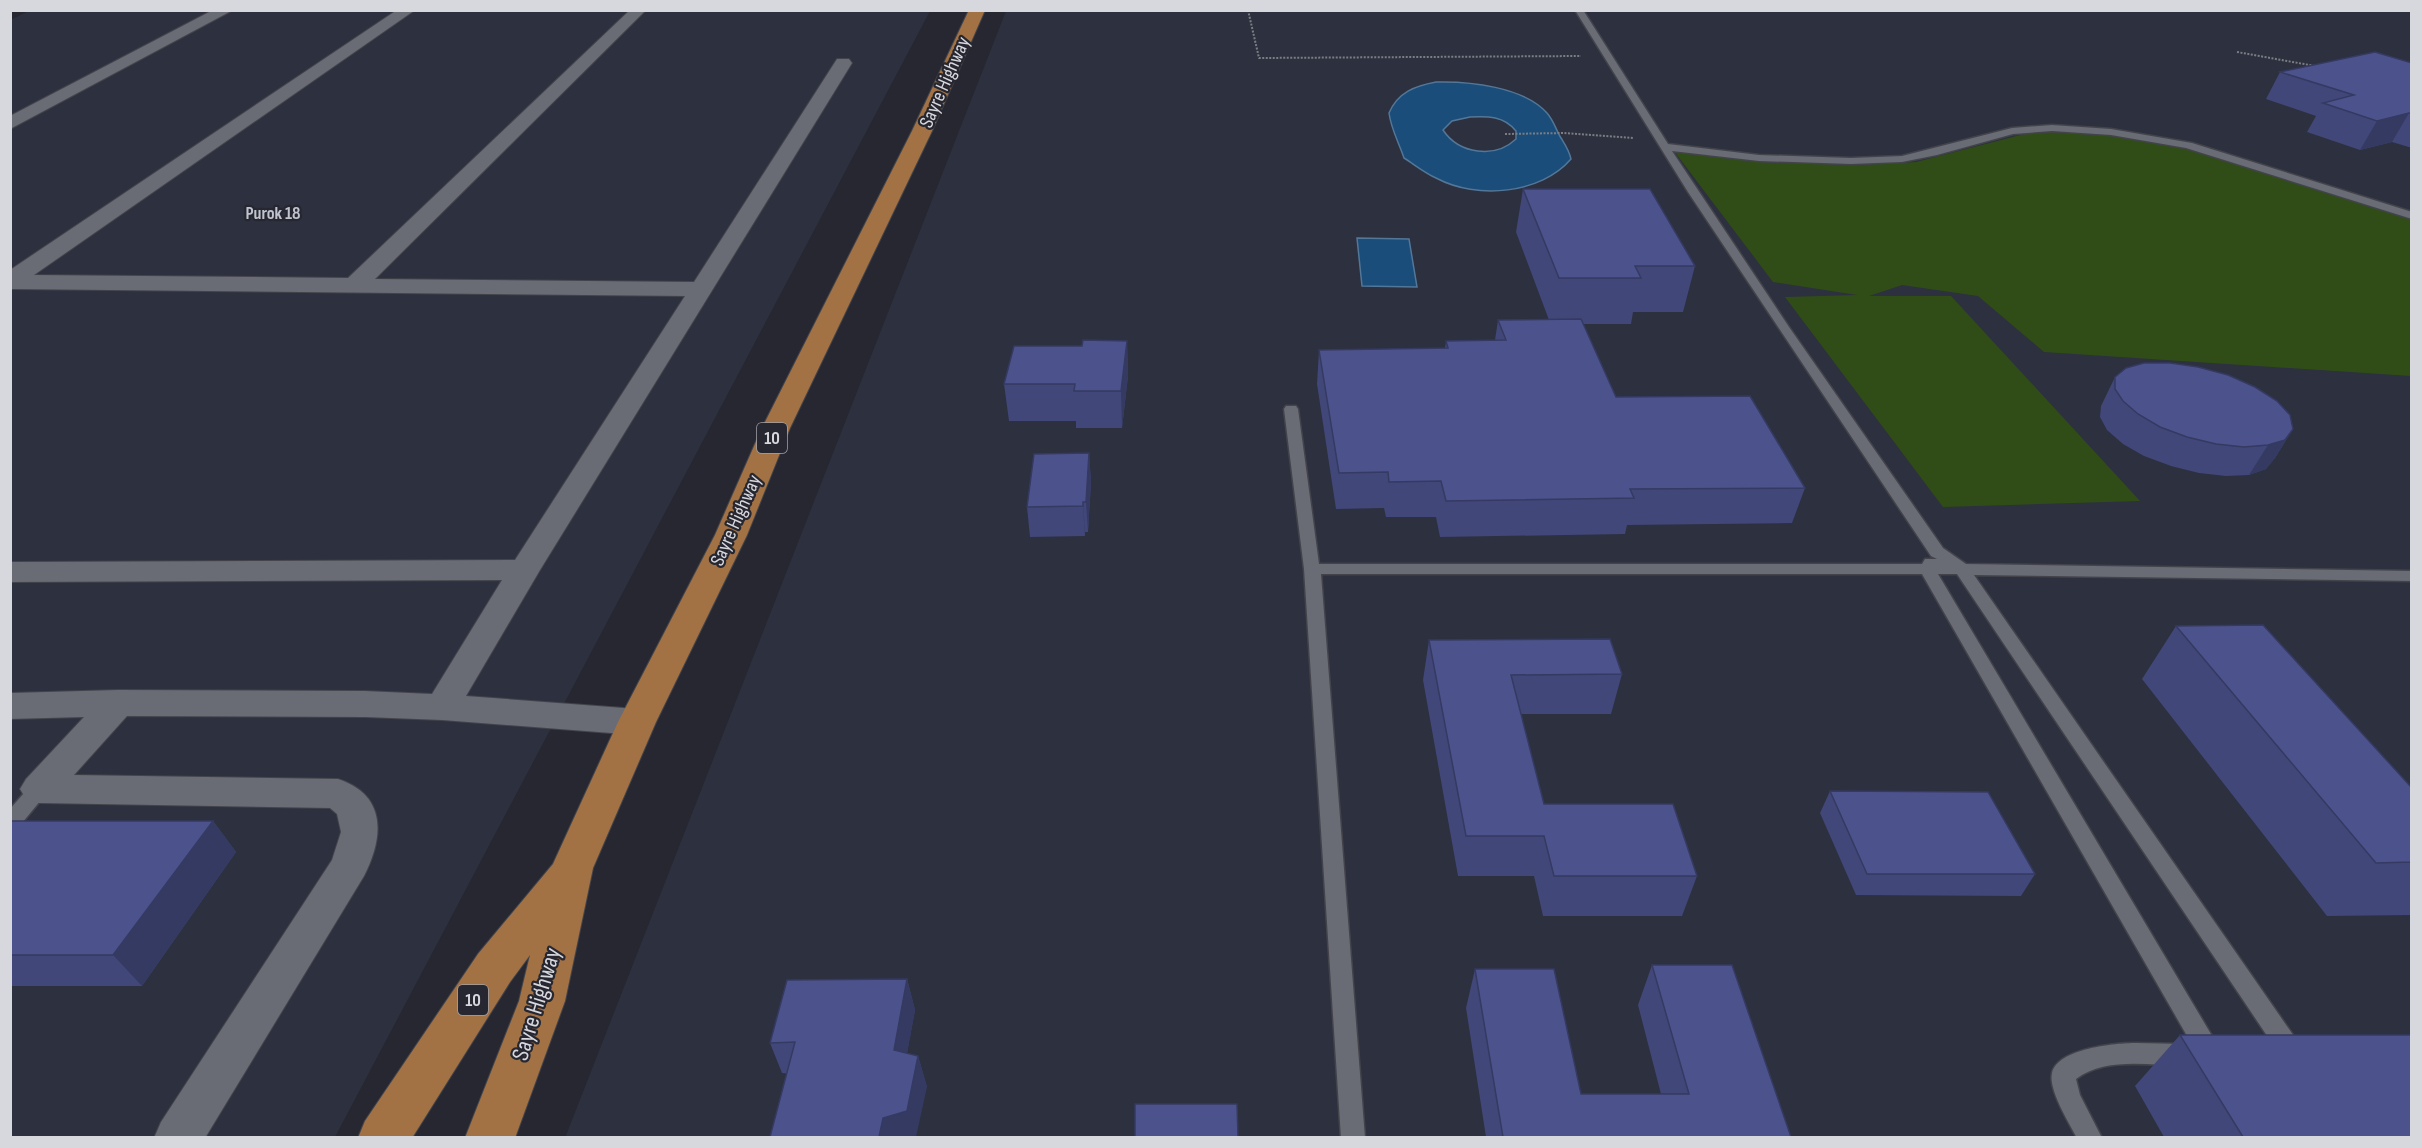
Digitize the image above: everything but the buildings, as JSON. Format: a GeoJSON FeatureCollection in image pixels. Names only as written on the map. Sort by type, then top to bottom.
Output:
{"type":"FeatureCollection","features":[{"type":"Feature","properties":{"kind":"highway","name":"Sayre Highway"},"geometry":{"type":"LineString","coordinates":[[490,1137],[542,1001],[572,868],[637,722],[731,535],[776,428],[917,142],[977,10]]}},
{"type":"Feature","properties":{"kind":"highway","name":"Sayre Highway"},"geometry":{"type":"LineString","coordinates":[[383,1137],[494,968],[572,868]]}},
{"type":"Feature","properties":{"kind":"street"},"geometry":{"type":"LineString","coordinates":[[10,124],[226,10]]}},
{"type":"Feature","properties":{"kind":"street"},"geometry":{"type":"LineString","coordinates":[[10,282],[408,10]]}},
{"type":"Feature","properties":{"kind":"street"},"geometry":{"type":"LineString","coordinates":[[355,285],[639,10]]}},
{"type":"Feature","properties":{"kind":"street"},"geometry":{"type":"LineString","coordinates":[[442,707],[524,570],[843,63]]}},
{"type":"Feature","properties":{"kind":"street"},"geometry":{"type":"LineString","coordinates":[[10,282],[701,289]]}},
{"type":"Feature","properties":{"kind":"street"},"geometry":{"type":"LineString","coordinates":[[10,572],[524,570]]}},
{"type":"Feature","properties":{"kind":"street"},"geometry":{"type":"LineString","coordinates":[[10,706],[118,703],[442,707],[637,722]]}},
{"type":"Feature","properties":{"kind":"street"},"geometry":{"type":"LineString","coordinates":[[39,789],[118,703]]}},
{"type":"Feature","properties":{"kind":"street"},"geometry":{"type":"LineString","coordinates":[[39,789],[338,794],[355,807],[360,832],[350,865],[178,1137]]}},
{"type":"Feature","properties":{"kind":"lane"},"geometry":{"type":"LineString","coordinates":[[1579,10],[1662,143],[1932,560],[2221,1056],[2103,1054],[2075,1064],[2063,1075],[2069,1098],[2090,1137]]}},
{"type":"Feature","properties":{"kind":"lane"},"geometry":{"type":"LineString","coordinates":[[1662,143],[1759,158],[1851,161],[1902,159],[1933,153],[2012,131],[2052,128],[2111,132],[2188,145],[2412,216]]}},
{"type":"Feature","properties":{"kind":"lane"},"geometry":{"type":"LineString","coordinates":[[1291,409],[1312,569],[1353,1137]]}},
{"type":"Feature","properties":{"kind":"lane"},"geometry":{"type":"LineString","coordinates":[[1312,569],[1932,560],[1962,569],[2412,576]]}},
{"type":"Feature","properties":{"kind":"lane"},"geometry":{"type":"LineString","coordinates":[[1962,569],[2307,1057],[2264,1056]]}},
{"type":"Feature","properties":{"kind":"lane"},"geometry":{"type":"LineString","coordinates":[[10,823],[39,789]]}},
{"type":"Feature","properties":{"kind":"path"},"geometry":{"type":"LineString","coordinates":[[1248,10],[1259,58],[1607,56]]}},
{"type":"Feature","properties":{"kind":"path"},"geometry":{"type":"LineString","coordinates":[[2237,52],[2319,67]]}},
{"type":"Feature","properties":{"kind":"path"},"geometry":{"type":"LineString","coordinates":[[1505,134],[1564,134],[1662,143]]}},
{"type":"Feature","properties":{"kind":"shaded area"},"geometry":{"type":"Polygon","coordinates":[[[31,10],[930,11],[335,1137],[11,1137],[10,20],[31,10]]]}},
{"type":"Feature","properties":{"kind":"shaded area"},"geometry":{"type":"Polygon","coordinates":[[[1006,11],[2411,11],[2411,1137],[565,1138],[1006,11]]]}},
{"type":"Feature","properties":{"kind":"green space"},"geometry":{"type":"Polygon","coordinates":[[[2048,128],[2111,132],[2188,145],[2411,215],[2411,376],[2044,352],[1978,296],[1902,285],[1869,296],[1951,296],[2140,501],[1943,507],[1785,297],[1857,295],[1773,282],[1674,151],[1856,165],[1916,162],[2048,128]]]}},
{"type":"Feature","properties":{"kind":"water"},"geometry":{"type":"Polygon","coordinates":[[[1449,82],[1495,87],[1525,97],[1547,113],[1571,159],[1558,171],[1543,180],[1508,190],[1470,189],[1452,185],[1432,176],[1404,158],[1389,113],[1402,95],[1428,84],[1449,82]],[[1470,117],[1452,121],[1443,130],[1458,144],[1478,151],[1498,149],[1516,139],[1516,131],[1506,122],[1489,117],[1470,117]]]}},
{"type":"Feature","properties":{"kind":"water"},"geometry":{"type":"Polygon","coordinates":[[[1357,238],[1409,239],[1417,287],[1362,286],[1357,238]]]}},
{"type":"Feature","properties":{"kind":"district","name":"Purok 18"},"geometry":{"type":"Point","coordinates":[273,213]}}]}
